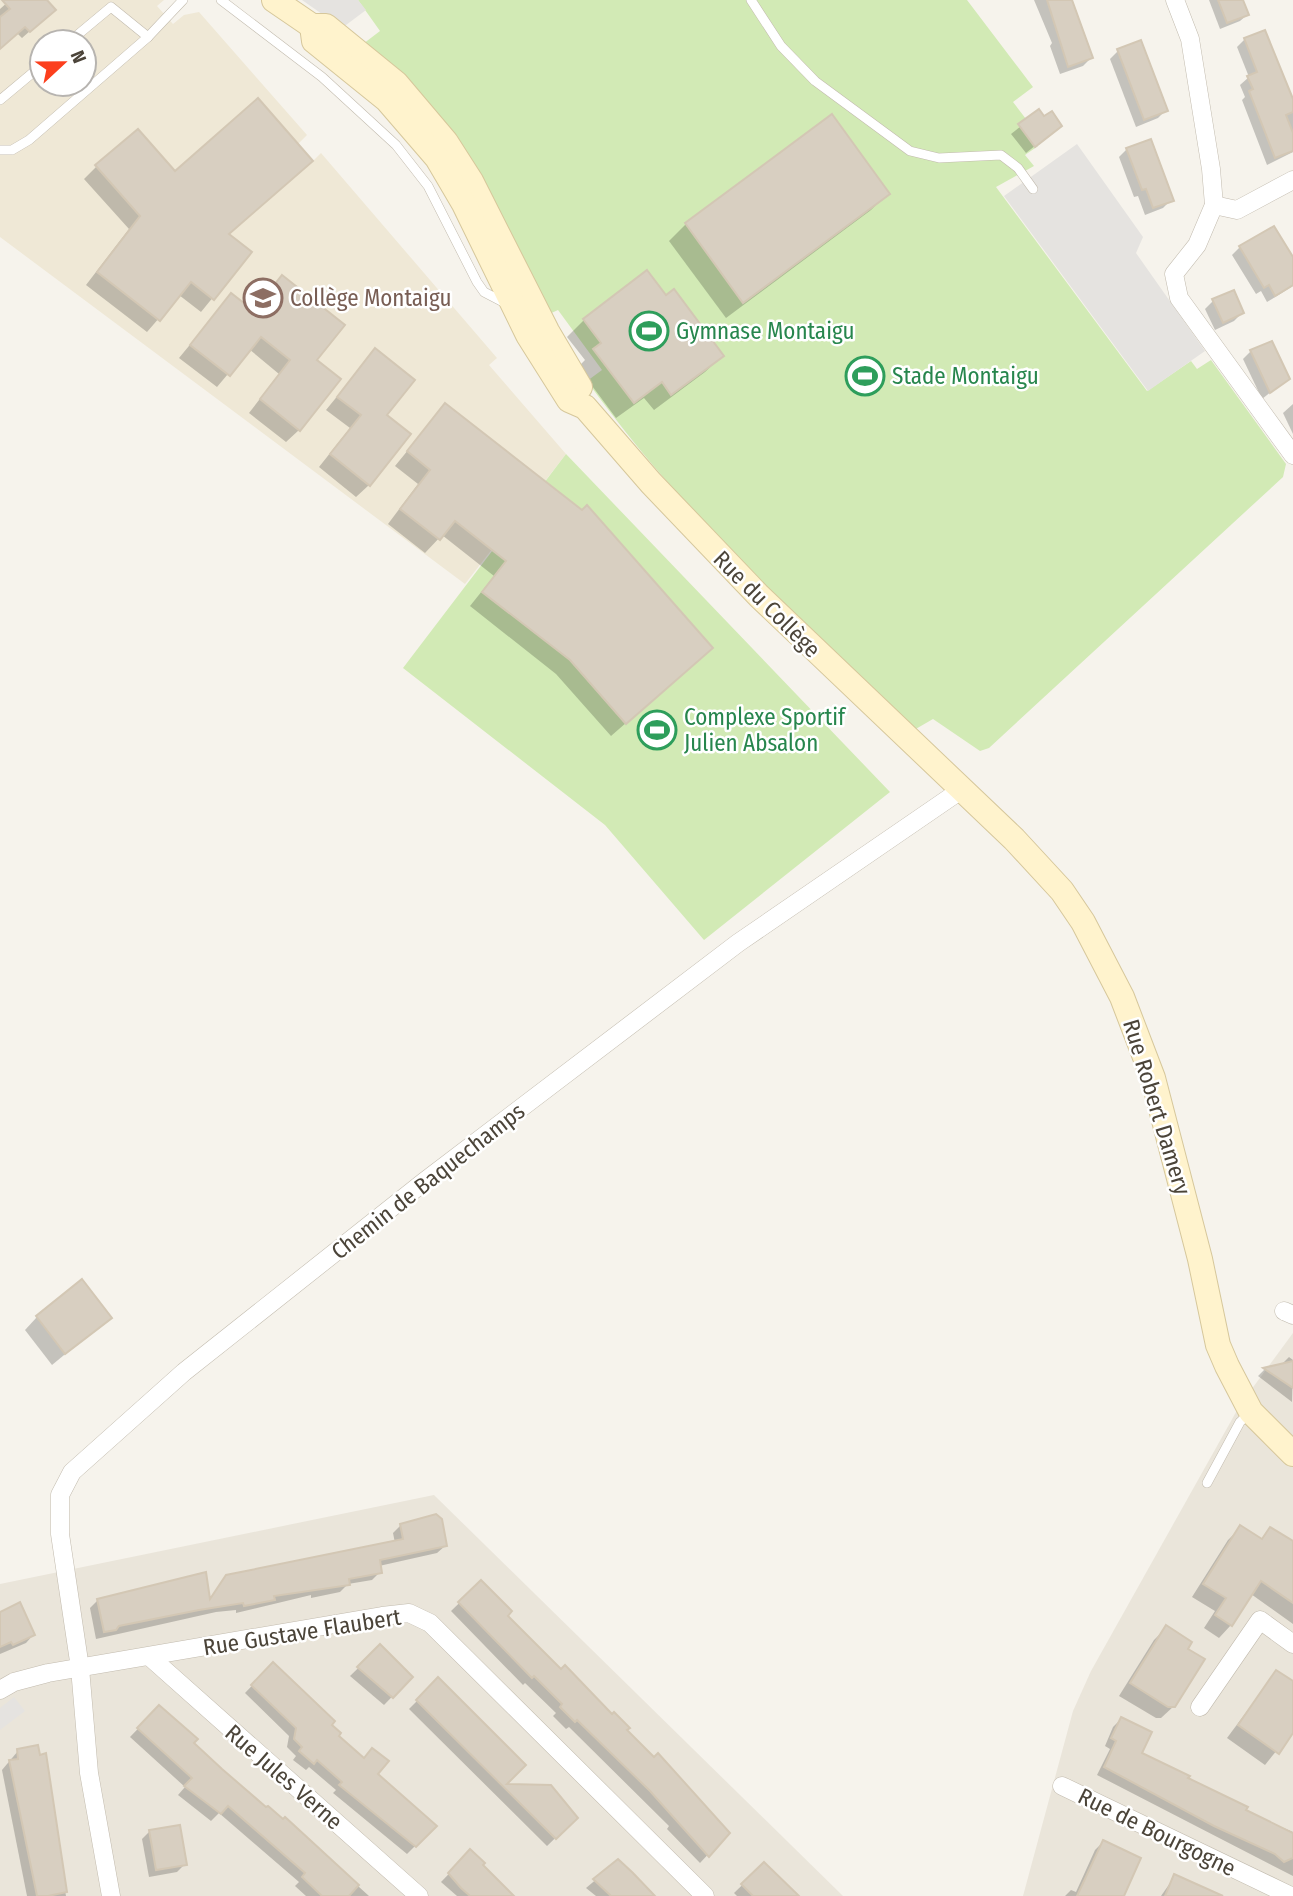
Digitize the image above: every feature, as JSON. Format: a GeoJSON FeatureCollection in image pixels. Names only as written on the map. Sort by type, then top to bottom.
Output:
{"type":"FeatureCollection","features":[{"type":"Feature","properties":{"kind":"street","name":"Rue du Collège"},"geometry":{"type":"LineString","coordinates":[[274,0],[312,26],[326,26],[396,83],[446,142],[471,181],[547,331],[583,392],[585,407]]}},
{"type":"Feature","properties":{"kind":"street"},"geometry":{"type":"LineString","coordinates":[[1175,0],[1190,39],[1212,169],[1214,205],[1197,245],[1174,274],[1179,298],[1293,455]]}},
{"type":"Feature","properties":{"kind":"street","name":"Rue du Collège"},"geometry":{"type":"LineString","coordinates":[[312,26],[314,41],[387,100],[437,158],[464,204],[530,340],[569,400],[585,407],[660,493],[759,596],[961,790]]}},
{"type":"Feature","properties":{"kind":"street"},"geometry":{"type":"LineString","coordinates":[[1214,205],[1237,210],[1293,180]]}},
{"type":"Feature","properties":{"kind":"street","name":"Rue Robert Damery"},"geometry":{"type":"LineString","coordinates":[[961,790],[1062,891],[1083,922],[1122,997],[1153,1078],[1200,1259],[1219,1345],[1237,1390],[1251,1412],[1293,1454]]}},
{"type":"Feature","properties":{"kind":"street","name":"Chemin de Baquechamps"},"geometry":{"type":"LineString","coordinates":[[111,1896],[86,1756],[80,1668],[58,1509],[64,1483],[72,1472],[184,1372],[425,1181],[738,943],[961,790]]}},
{"type":"Feature","properties":{"kind":"street","name":"Rue Gustave Flaubert"},"geometry":{"type":"LineString","coordinates":[[0,1690],[28,1678],[80,1668],[382,1616],[418,1615],[430,1623],[701,1894]]}},
{"type":"Feature","properties":{"kind":"street"},"geometry":{"type":"LineString","coordinates":[[1200,1707],[1260,1620],[1293,1644]]}},
{"type":"Feature","properties":{"kind":"street","name":"Rue Jules Verne"},"geometry":{"type":"LineString","coordinates":[[150,1657],[419,1896]]}},
{"type":"Feature","properties":{"kind":"street","name":"Rue de Bourgogne"},"geometry":{"type":"LineString","coordinates":[[1062,1786],[1291,1896]]}},
{"type":"Feature","properties":{"kind":"lane"},"geometry":{"type":"LineString","coordinates":[[0,150],[12,150],[29,140],[148,37],[183,0]]}},
{"type":"Feature","properties":{"kind":"lane"},"geometry":{"type":"LineString","coordinates":[[221,0],[322,77],[396,145],[428,186],[484,292],[513,305]]}},
{"type":"Feature","properties":{"kind":"lane"},"geometry":{"type":"LineString","coordinates":[[751,0],[781,46],[815,81],[910,151],[939,158],[1001,155],[1018,168],[1033,189]]}},
{"type":"Feature","properties":{"kind":"lane"},"geometry":{"type":"LineString","coordinates":[[86,28],[111,7],[148,37]]}},
{"type":"Feature","properties":{"kind":"lane"},"geometry":{"type":"LineString","coordinates":[[0,100],[28,77]]}},
{"type":"Feature","properties":{"kind":"lane"},"geometry":{"type":"LineString","coordinates":[[1207,1483],[1240,1422],[1251,1412]]}},
{"type":"Feature","properties":{"kind":"shaded area","name":"Collège Montaigu"},"geometry":{"type":"Polygon","coordinates":[[[0,0],[164,0],[157,6],[173,24],[184,15],[199,12],[307,135],[298,144],[313,161],[321,153],[497,358],[489,365],[566,454],[465,584],[0,237],[0,0]]]}},
{"type":"Feature","properties":{"kind":"shaded area"},"geometry":{"type":"Polygon","coordinates":[[[302,0],[358,0],[366,10],[342,28],[302,0]]]}},
{"type":"Feature","properties":{"kind":"shaded area"},"geometry":{"type":"Polygon","coordinates":[[[1077,144],[1143,237],[1136,253],[1205,351],[1148,391],[1004,196],[1077,144]]]}},
{"type":"Feature","properties":{"kind":"shaded area"},"geometry":{"type":"Polygon","coordinates":[[[1293,1333],[1293,1896],[1023,1896],[1073,1711],[1091,1671],[1240,1405],[1293,1333]]]}},
{"type":"Feature","properties":{"kind":"shaded area"},"geometry":{"type":"Polygon","coordinates":[[[434,1495],[843,1896],[0,1896],[0,1584],[434,1495]]]}},
{"type":"Feature","properties":{"kind":"shaded area"},"geometry":{"type":"Polygon","coordinates":[[[14,1697],[25,1711],[0,1730],[0,1708],[14,1697]]]}},
{"type":"Feature","properties":{"kind":"green space","name":"Stade Montaigu"},"geometry":{"type":"Polygon","coordinates":[[[358,0],[967,0],[1033,87],[1013,102],[1026,119],[1018,125],[1038,146],[1025,155],[1034,166],[996,187],[1147,391],[1191,361],[1197,369],[1211,360],[1286,464],[1283,477],[989,748],[980,751],[933,719],[914,730],[742,563],[661,475],[623,429],[587,381],[602,370],[558,310],[547,315],[363,44],[380,31],[358,0]]]}},
{"type":"Feature","properties":{"kind":"green space","name":"Complexe Sportif Julien Absalon"},"geometry":{"type":"Polygon","coordinates":[[[566,454],[890,792],[704,940],[605,825],[403,668],[566,454]]]}},
{"type":"Feature","properties":{"kind":"building"},"geometry":{"type":"Polygon","coordinates":[[[2,0],[47,0],[56,10],[35,28],[28,30],[25,27],[0,49],[0,17],[10,9],[2,0]]]}},
{"type":"Feature","properties":{"kind":"building"},"geometry":{"type":"Polygon","coordinates":[[[1047,0],[1072,0],[1093,58],[1068,67],[1047,0]]]}},
{"type":"Feature","properties":{"kind":"building"},"geometry":{"type":"Polygon","coordinates":[[[1218,0],[1243,0],[1249,15],[1227,23],[1218,0]]]}},
{"type":"Feature","properties":{"kind":"building"},"geometry":{"type":"Polygon","coordinates":[[[1265,30],[1293,99],[1293,112],[1286,115],[1293,133],[1293,151],[1275,158],[1249,91],[1253,89],[1247,76],[1257,72],[1244,38],[1265,30]]]}},
{"type":"Feature","properties":{"kind":"building"},"geometry":{"type":"Polygon","coordinates":[[[1141,40],[1168,111],[1144,120],[1117,49],[1141,40]]]}},
{"type":"Feature","properties":{"kind":"building"},"geometry":{"type":"Polygon","coordinates":[[[258,98],[313,161],[229,234],[252,252],[214,300],[191,282],[160,321],[97,272],[140,216],[95,165],[138,129],[175,171],[258,98]]]}},
{"type":"Feature","properties":{"kind":"building"},"geometry":{"type":"Polygon","coordinates":[[[1039,109],[1044,116],[1052,111],[1062,126],[1035,147],[1018,124],[1039,109]]]}},
{"type":"Feature","properties":{"kind":"building"},"geometry":{"type":"Polygon","coordinates":[[[832,114],[890,194],[743,303],[685,223],[832,114]]]}},
{"type":"Feature","properties":{"kind":"building"},"geometry":{"type":"Polygon","coordinates":[[[1151,139],[1174,201],[1153,208],[1146,189],[1142,190],[1126,148],[1151,139]]]}},
{"type":"Feature","properties":{"kind":"building"},"geometry":{"type":"Polygon","coordinates":[[[1274,226],[1293,257],[1293,285],[1275,296],[1269,285],[1264,288],[1239,246],[1274,226]]]}},
{"type":"Feature","properties":{"kind":"building","name":"Gymnase Montaigu"},"geometry":{"type":"Polygon","coordinates":[[[647,270],[666,295],[674,289],[724,356],[671,395],[662,382],[634,403],[593,349],[601,343],[583,319],[647,270]]]}},
{"type":"Feature","properties":{"kind":"building"},"geometry":{"type":"Polygon","coordinates":[[[282,275],[345,325],[317,360],[341,379],[300,431],[260,399],[290,360],[261,337],[230,376],[190,345],[231,293],[254,311],[282,275]]]}},
{"type":"Feature","properties":{"kind":"building"},"geometry":{"type":"Polygon","coordinates":[[[1234,290],[1244,313],[1223,323],[1212,299],[1234,290]]]}},
{"type":"Feature","properties":{"kind":"building"},"geometry":{"type":"Polygon","coordinates":[[[1272,341],[1290,379],[1270,393],[1250,350],[1272,341]]]}},
{"type":"Feature","properties":{"kind":"building"},"geometry":{"type":"Polygon","coordinates":[[[375,348],[415,380],[387,415],[411,434],[370,486],[330,454],[361,415],[337,397],[375,348]]]}},
{"type":"Feature","properties":{"kind":"building"},"geometry":{"type":"Polygon","coordinates":[[[445,403],[582,510],[587,505],[713,648],[626,724],[570,660],[482,592],[506,561],[455,521],[440,540],[400,509],[430,470],[407,451],[445,403]]]}},
{"type":"Feature","properties":{"kind":"building"},"geometry":{"type":"Polygon","coordinates":[[[82,1279],[112,1318],[65,1354],[36,1316],[82,1279]]]}},
{"type":"Feature","properties":{"kind":"building"},"geometry":{"type":"Polygon","coordinates":[[[1293,1361],[1293,1388],[1263,1368],[1293,1361]]]}},
{"type":"Feature","properties":{"kind":"building"},"geometry":{"type":"Polygon","coordinates":[[[436,1514],[442,1519],[447,1546],[380,1560],[382,1573],[349,1579],[350,1585],[274,1596],[275,1600],[244,1606],[243,1603],[199,1610],[119,1626],[116,1630],[104,1632],[97,1599],[206,1572],[210,1599],[226,1575],[403,1539],[400,1524],[436,1514]]]}},
{"type":"Feature","properties":{"kind":"building"},"geometry":{"type":"Polygon","coordinates":[[[1240,1525],[1262,1539],[1270,1527],[1293,1541],[1293,1603],[1261,1581],[1232,1626],[1215,1615],[1226,1598],[1203,1584],[1240,1525]]]}},
{"type":"Feature","properties":{"kind":"building"},"geometry":{"type":"Polygon","coordinates":[[[481,1580],[512,1611],[508,1616],[561,1669],[565,1665],[612,1714],[614,1712],[630,1728],[627,1730],[654,1757],[658,1753],[730,1833],[709,1857],[650,1791],[577,1720],[575,1722],[560,1707],[562,1704],[534,1676],[532,1678],[458,1602],[481,1580]]]}},
{"type":"Feature","properties":{"kind":"building"},"geometry":{"type":"Polygon","coordinates":[[[20,1602],[35,1635],[13,1645],[11,1642],[0,1647],[0,1612],[20,1602]]]}},
{"type":"Feature","properties":{"kind":"building"},"geometry":{"type":"Polygon","coordinates":[[[1166,1625],[1192,1642],[1188,1649],[1205,1659],[1175,1707],[1168,1707],[1130,1683],[1166,1625]]]}},
{"type":"Feature","properties":{"kind":"building"},"geometry":{"type":"Polygon","coordinates":[[[380,1644],[413,1677],[393,1698],[357,1667],[380,1644]]]}},
{"type":"Feature","properties":{"kind":"building"},"geometry":{"type":"Polygon","coordinates":[[[273,1662],[335,1721],[332,1725],[341,1733],[339,1736],[364,1758],[372,1748],[389,1761],[378,1774],[437,1826],[416,1847],[339,1785],[342,1782],[317,1760],[314,1764],[299,1751],[302,1747],[294,1739],[296,1728],[251,1685],[273,1662]]]}},
{"type":"Feature","properties":{"kind":"building"},"geometry":{"type":"Polygon","coordinates":[[[1276,1670],[1293,1681],[1293,1733],[1279,1754],[1238,1725],[1276,1670]]]}},
{"type":"Feature","properties":{"kind":"building"},"geometry":{"type":"Polygon","coordinates":[[[438,1677],[526,1765],[507,1784],[551,1785],[578,1818],[556,1839],[416,1700],[438,1677]]]}},
{"type":"Feature","properties":{"kind":"building"},"geometry":{"type":"Polygon","coordinates":[[[159,1705],[198,1739],[194,1743],[222,1769],[266,1807],[283,1819],[285,1817],[359,1885],[349,1896],[322,1896],[302,1877],[305,1873],[228,1806],[221,1814],[184,1786],[192,1778],[137,1728],[159,1705]]]}},
{"type":"Feature","properties":{"kind":"building"},"geometry":{"type":"Polygon","coordinates":[[[1121,1717],[1152,1732],[1142,1753],[1190,1776],[1188,1778],[1248,1807],[1246,1810],[1293,1833],[1293,1858],[1284,1862],[1275,1854],[1214,1826],[1104,1767],[1116,1741],[1111,1738],[1121,1717]]]}},
{"type":"Feature","properties":{"kind":"building"},"geometry":{"type":"Polygon","coordinates":[[[38,1745],[40,1755],[46,1753],[67,1892],[48,1896],[37,1896],[9,1760],[18,1759],[17,1749],[38,1745]]]}},
{"type":"Feature","properties":{"kind":"building"},"geometry":{"type":"Polygon","coordinates":[[[180,1825],[187,1865],[156,1870],[149,1830],[180,1825]]]}},
{"type":"Feature","properties":{"kind":"building"},"geometry":{"type":"Polygon","coordinates":[[[1103,1840],[1141,1858],[1124,1896],[1077,1896],[1103,1840]]]}},
{"type":"Feature","properties":{"kind":"building"},"geometry":{"type":"Polygon","coordinates":[[[470,1849],[514,1896],[470,1896],[461,1888],[448,1873],[470,1849]]]}},
{"type":"Feature","properties":{"kind":"building"},"geometry":{"type":"Polygon","coordinates":[[[618,1859],[655,1896],[611,1896],[593,1879],[618,1859]]]}},
{"type":"Feature","properties":{"kind":"building"},"geometry":{"type":"Polygon","coordinates":[[[764,1862],[799,1896],[753,1896],[741,1884],[764,1862]]]}},
{"type":"Feature","properties":{"kind":"building"},"geometry":{"type":"Polygon","coordinates":[[[1174,1874],[1223,1896],[1165,1896],[1174,1874]]]}},
{"type":"Feature","properties":{"kind":"place","name":"Collège Montaigu"},"geometry":{"type":"Point","coordinates":[263,298]}},
{"type":"Feature","properties":{"kind":"place","name":"Gymnase Montaigu"},"geometry":{"type":"Point","coordinates":[649,331]}},
{"type":"Feature","properties":{"kind":"place","name":"Stade Montaigu"},"geometry":{"type":"Point","coordinates":[865,376]}},
{"type":"Feature","properties":{"kind":"place","name":"Complexe Sportif Julien Absalon"},"geometry":{"type":"Point","coordinates":[657,730]}}]}
